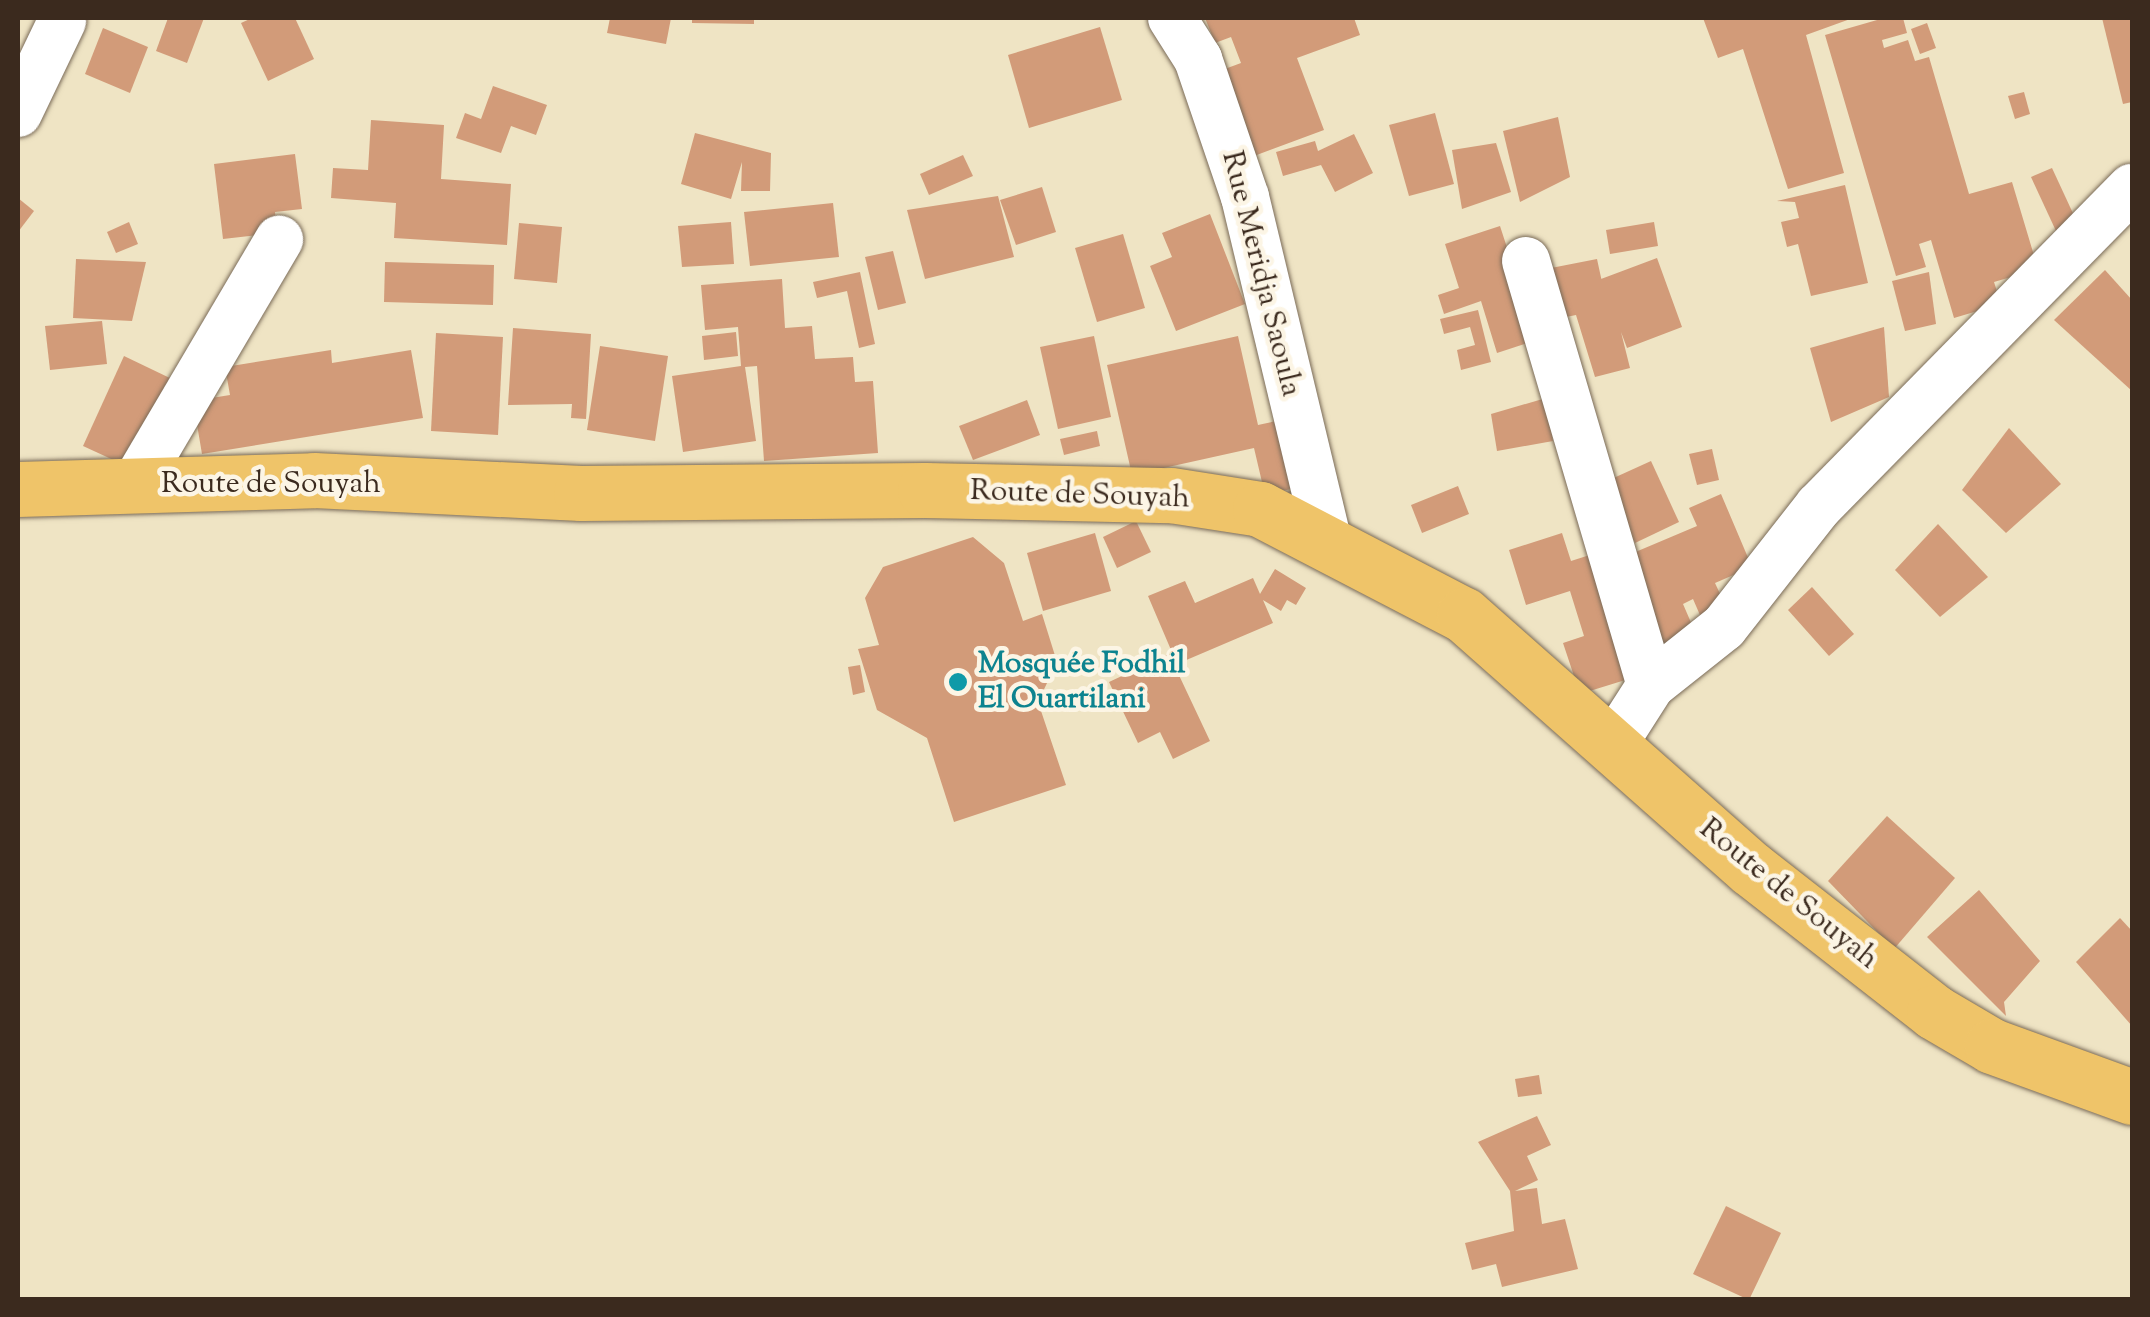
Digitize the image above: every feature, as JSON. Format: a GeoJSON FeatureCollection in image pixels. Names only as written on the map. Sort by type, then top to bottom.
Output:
{"type":"FeatureCollection","features":[{"type":"Feature","properties":{"kind":"main road","name":"Route de Souyah"},"geometry":{"type":"LineString","coordinates":[[18,489],[314,480],[620,494],[1171,495],[1260,509],[1327,538],[1464,615],[1612,746],[1934,1012],[1992,1046],[2132,1097]]}},
{"type":"Feature","properties":{"kind":"street","name":"Rue Meridja Saoula"},"geometry":{"type":"LineString","coordinates":[[1172,18],[1198,59],[1245,197],[1327,538]]}},
{"type":"Feature","properties":{"kind":"street"},"geometry":{"type":"LineString","coordinates":[[18,112],[62,21]]}},
{"type":"Feature","properties":{"kind":"street"},"geometry":{"type":"LineString","coordinates":[[1612,746],[1651,685],[1724,627],[1819,506],[2132,188]]}},
{"type":"Feature","properties":{"kind":"street"},"geometry":{"type":"LineString","coordinates":[[134,486],[279,240]]}},
{"type":"Feature","properties":{"kind":"street"},"geometry":{"type":"LineString","coordinates":[[1526,261],[1651,685]]}},
{"type":"Feature","properties":{"kind":"building"},"geometry":{"type":"Polygon","coordinates":[[[168,18],[204,18],[187,63],[156,51],[168,18]]]}},
{"type":"Feature","properties":{"kind":"building"},"geometry":{"type":"Polygon","coordinates":[[[252,18],[295,18],[314,59],[268,81],[241,23],[252,18]]]}},
{"type":"Feature","properties":{"kind":"building"},"geometry":{"type":"Polygon","coordinates":[[[610,18],[671,18],[666,44],[607,33],[610,18]]]}},
{"type":"Feature","properties":{"kind":"building"},"geometry":{"type":"Polygon","coordinates":[[[692,18],[754,18],[754,24],[692,23],[692,18]]]}},
{"type":"Feature","properties":{"kind":"building"},"geometry":{"type":"Polygon","coordinates":[[[1205,18],[1354,18],[1360,35],[1297,58],[1324,130],[1246,159],[1214,73],[1241,63],[1231,37],[1215,43],[1205,18]]]}},
{"type":"Feature","properties":{"kind":"building"},"geometry":{"type":"Polygon","coordinates":[[[1703,18],[1853,18],[1806,35],[1844,173],[1788,189],[1743,49],[1718,58],[1703,18]]]}},
{"type":"Feature","properties":{"kind":"building"},"geometry":{"type":"Polygon","coordinates":[[[1884,18],[1903,18],[1907,33],[1882,40],[1884,48],[1908,40],[1915,61],[1929,57],[1969,194],[2012,182],[2038,269],[1994,282],[2001,304],[1954,318],[1931,240],[1919,244],[1926,267],[1896,276],[1825,35],[1884,18]]]}},
{"type":"Feature","properties":{"kind":"building"},"geometry":{"type":"Polygon","coordinates":[[[2102,18],[2132,18],[2132,102],[2123,104],[2102,18]]]}},
{"type":"Feature","properties":{"kind":"building"},"geometry":{"type":"Polygon","coordinates":[[[1927,23],[1936,48],[1920,54],[1911,29],[1927,23]]]}},
{"type":"Feature","properties":{"kind":"building"},"geometry":{"type":"Polygon","coordinates":[[[1100,27],[1122,100],[1029,128],[1008,55],[1100,27]]]}},
{"type":"Feature","properties":{"kind":"building"},"geometry":{"type":"Polygon","coordinates":[[[103,28],[148,47],[130,93],[85,74],[103,28]]]}},
{"type":"Feature","properties":{"kind":"building"},"geometry":{"type":"Polygon","coordinates":[[[493,86],[547,105],[536,135],[511,126],[501,153],[456,138],[465,113],[481,119],[493,86]]]}},
{"type":"Feature","properties":{"kind":"building"},"geometry":{"type":"Polygon","coordinates":[[[2024,92],[2030,114],[2015,119],[2008,96],[2024,92]]]}},
{"type":"Feature","properties":{"kind":"building"},"geometry":{"type":"Polygon","coordinates":[[[1435,113],[1454,184],[1409,196],[1389,125],[1435,113]]]}},
{"type":"Feature","properties":{"kind":"building"},"geometry":{"type":"Polygon","coordinates":[[[1558,117],[1570,177],[1520,202],[1503,131],[1558,117]]]}},
{"type":"Feature","properties":{"kind":"building"},"geometry":{"type":"Polygon","coordinates":[[[371,120],[444,125],[441,179],[511,184],[507,245],[394,238],[396,203],[331,198],[333,168],[368,170],[371,120]]]}},
{"type":"Feature","properties":{"kind":"building"},"geometry":{"type":"Polygon","coordinates":[[[695,133],[771,153],[770,191],[741,191],[742,162],[731,199],[681,184],[695,133]]]}},
{"type":"Feature","properties":{"kind":"building"},"geometry":{"type":"Polygon","coordinates":[[[1354,134],[1373,173],[1335,192],[1321,165],[1283,176],[1276,152],[1315,141],[1318,151],[1354,134]]]}},
{"type":"Feature","properties":{"kind":"building"},"geometry":{"type":"Polygon","coordinates":[[[1496,143],[1511,192],[1462,209],[1452,150],[1496,143]]]}},
{"type":"Feature","properties":{"kind":"building"},"geometry":{"type":"Polygon","coordinates":[[[295,154],[302,209],[275,212],[277,233],[223,239],[214,164],[295,154]]]}},
{"type":"Feature","properties":{"kind":"building"},"geometry":{"type":"Polygon","coordinates":[[[963,155],[973,176],[929,195],[920,174],[963,155]]]}},
{"type":"Feature","properties":{"kind":"building"},"geometry":{"type":"Polygon","coordinates":[[[2052,168],[2077,222],[2056,231],[2031,177],[2052,168]]]}},
{"type":"Feature","properties":{"kind":"building"},"geometry":{"type":"Polygon","coordinates":[[[1845,185],[1868,283],[1811,296],[1798,244],[1787,247],[1781,222],[1799,218],[1795,202],[1777,201],[1845,185]]]}},
{"type":"Feature","properties":{"kind":"building"},"geometry":{"type":"Polygon","coordinates":[[[1042,187],[1056,232],[1016,245],[1000,200],[1042,187]]]}},
{"type":"Feature","properties":{"kind":"building"},"geometry":{"type":"Polygon","coordinates":[[[998,196],[1014,257],[925,279],[907,210],[998,196]]]}},
{"type":"Feature","properties":{"kind":"building"},"geometry":{"type":"Polygon","coordinates":[[[18,198],[34,211],[18,232],[18,198]]]}},
{"type":"Feature","properties":{"kind":"building"},"geometry":{"type":"Polygon","coordinates":[[[833,203],[839,257],[750,266],[744,212],[833,203]]]}},
{"type":"Feature","properties":{"kind":"building"},"geometry":{"type":"Polygon","coordinates":[[[1210,214],[1245,304],[1176,331],[1150,266],[1172,257],[1162,233],[1210,214]]]}},
{"type":"Feature","properties":{"kind":"building"},"geometry":{"type":"Polygon","coordinates":[[[129,222],[138,244],[116,253],[107,232],[129,222]]]}},
{"type":"Feature","properties":{"kind":"building"},"geometry":{"type":"Polygon","coordinates":[[[731,222],[734,264],[682,267],[678,226],[731,222]]]}},
{"type":"Feature","properties":{"kind":"building"},"geometry":{"type":"Polygon","coordinates":[[[1654,222],[1658,246],[1610,254],[1606,230],[1654,222]]]}},
{"type":"Feature","properties":{"kind":"building"},"geometry":{"type":"Polygon","coordinates":[[[519,223],[562,227],[557,283],[514,279],[519,223]]]}},
{"type":"Feature","properties":{"kind":"building"},"geometry":{"type":"Polygon","coordinates":[[[1500,226],[1537,340],[1497,353],[1481,301],[1444,314],[1438,295],[1459,288],[1445,244],[1500,226]]]}},
{"type":"Feature","properties":{"kind":"building"},"geometry":{"type":"Polygon","coordinates":[[[1123,234],[1145,308],[1097,322],[1075,248],[1123,234]]]}},
{"type":"Feature","properties":{"kind":"building"},"geometry":{"type":"Polygon","coordinates":[[[893,251],[906,303],[878,310],[865,257],[893,251]]]}},
{"type":"Feature","properties":{"kind":"building"},"geometry":{"type":"Polygon","coordinates":[[[1657,258],[1682,327],[1627,348],[1621,332],[1630,368],[1595,377],[1576,315],[1556,319],[1546,269],[1597,259],[1601,279],[1657,258]]]}},
{"type":"Feature","properties":{"kind":"building"},"geometry":{"type":"Polygon","coordinates":[[[76,259],[146,262],[132,321],[73,318],[76,259]]]}},
{"type":"Feature","properties":{"kind":"building"},"geometry":{"type":"Polygon","coordinates":[[[385,262],[494,265],[493,305],[384,302],[385,262]]]}},
{"type":"Feature","properties":{"kind":"building"},"geometry":{"type":"Polygon","coordinates":[[[2105,270],[2132,300],[2132,391],[2054,320],[2105,270]]]}},
{"type":"Feature","properties":{"kind":"building"},"geometry":{"type":"Polygon","coordinates":[[[860,272],[875,344],[859,348],[847,291],[817,298],[813,282],[860,272]]]}},
{"type":"Feature","properties":{"kind":"building"},"geometry":{"type":"Polygon","coordinates":[[[1929,272],[1936,324],[1905,331],[1892,281],[1929,272]]]}},
{"type":"Feature","properties":{"kind":"building"},"geometry":{"type":"Polygon","coordinates":[[[782,279],[785,328],[812,326],[815,359],[853,357],[855,382],[873,381],[878,453],[764,461],[757,366],[745,367],[756,441],[683,452],[672,376],[741,366],[738,327],[705,330],[701,285],[782,279]]]}},
{"type":"Feature","properties":{"kind":"building"},"geometry":{"type":"Polygon","coordinates":[[[1478,310],[1491,362],[1461,370],[1457,350],[1475,345],[1470,327],[1444,334],[1440,319],[1478,310]]]}},
{"type":"Feature","properties":{"kind":"building"},"geometry":{"type":"Polygon","coordinates":[[[102,321],[107,364],[50,370],[45,326],[102,321]]]}},
{"type":"Feature","properties":{"kind":"building"},"geometry":{"type":"Polygon","coordinates":[[[1884,327],[1889,397],[1831,422],[1810,348],[1884,327]]]}},
{"type":"Feature","properties":{"kind":"building"},"geometry":{"type":"Polygon","coordinates":[[[513,328],[591,334],[586,419],[571,418],[572,404],[508,405],[513,328]]]}},
{"type":"Feature","properties":{"kind":"building"},"geometry":{"type":"Polygon","coordinates":[[[736,332],[738,356],[704,360],[702,336],[736,332]]]}},
{"type":"Feature","properties":{"kind":"building"},"geometry":{"type":"Polygon","coordinates":[[[436,333],[503,337],[498,435],[431,431],[436,333]]]}},
{"type":"Feature","properties":{"kind":"building"},"geometry":{"type":"Polygon","coordinates":[[[1094,336],[1111,417],[1058,429],[1040,347],[1094,336]]]}},
{"type":"Feature","properties":{"kind":"building"},"geometry":{"type":"Polygon","coordinates":[[[1238,336],[1258,425],[1276,421],[1291,489],[1265,495],[1254,448],[1132,475],[1107,365],[1238,336]]]}},
{"type":"Feature","properties":{"kind":"building"},"geometry":{"type":"Polygon","coordinates":[[[600,346],[668,356],[655,441],[587,430],[600,346]]]}},
{"type":"Feature","properties":{"kind":"building"},"geometry":{"type":"Polygon","coordinates":[[[331,350],[332,363],[411,350],[423,418],[202,454],[193,401],[230,395],[225,367],[331,350]]]}},
{"type":"Feature","properties":{"kind":"building"},"geometry":{"type":"Polygon","coordinates":[[[124,356],[174,380],[133,469],[83,446],[124,356]]]}},
{"type":"Feature","properties":{"kind":"building"},"geometry":{"type":"Polygon","coordinates":[[[1546,398],[1553,441],[1497,451],[1491,414],[1546,398]]]}},
{"type":"Feature","properties":{"kind":"building"},"geometry":{"type":"Polygon","coordinates":[[[1027,400],[1040,435],[973,460],[959,426],[1027,400]]]}},
{"type":"Feature","properties":{"kind":"building"},"geometry":{"type":"Polygon","coordinates":[[[2009,428],[2061,484],[2006,533],[1962,490],[2009,428]]]}},
{"type":"Feature","properties":{"kind":"building"},"geometry":{"type":"Polygon","coordinates":[[[1097,431],[1100,446],[1064,455],[1060,439],[1097,431]]]}},
{"type":"Feature","properties":{"kind":"building"},"geometry":{"type":"Polygon","coordinates":[[[1712,449],[1719,480],[1697,485],[1689,454],[1712,449]]]}},
{"type":"Feature","properties":{"kind":"building"},"geometry":{"type":"Polygon","coordinates":[[[1651,461],[1679,522],[1635,543],[1607,481],[1651,461]]]}},
{"type":"Feature","properties":{"kind":"building"},"geometry":{"type":"Polygon","coordinates":[[[1458,486],[1469,514],[1422,533],[1411,505],[1458,486]]]}},
{"type":"Feature","properties":{"kind":"building"},"geometry":{"type":"Polygon","coordinates":[[[1721,494],[1752,567],[1715,583],[1728,611],[1703,622],[1693,599],[1683,604],[1699,641],[1663,657],[1626,556],[1697,526],[1689,508],[1721,494]]]}},
{"type":"Feature","properties":{"kind":"building"},"geometry":{"type":"Polygon","coordinates":[[[1136,521],[1151,552],[1117,568],[1103,537],[1136,521]]]}},
{"type":"Feature","properties":{"kind":"building"},"geometry":{"type":"Polygon","coordinates":[[[1938,524],[1988,577],[1940,617],[1895,570],[1938,524]]]}},
{"type":"Feature","properties":{"kind":"building"},"geometry":{"type":"Polygon","coordinates":[[[1095,533],[1111,591],[1043,611],[1027,553],[1095,533]]]}},
{"type":"Feature","properties":{"kind":"building"},"geometry":{"type":"Polygon","coordinates":[[[1562,533],[1571,561],[1596,553],[1635,677],[1580,694],[1563,643],[1584,636],[1570,591],[1526,605],[1509,550],[1562,533]]]}},
{"type":"Feature","properties":{"kind":"building","name":"Mosquée Fodhil El Ouartilani"},"geometry":{"type":"Polygon","coordinates":[[[973,537],[1004,563],[1023,621],[1042,614],[1057,662],[1038,702],[1066,785],[954,822],[927,738],[877,710],[858,649],[879,645],[865,598],[883,567],[973,537]]]}},
{"type":"Feature","properties":{"kind":"building"},"geometry":{"type":"Polygon","coordinates":[[[1275,569],[1306,588],[1296,605],[1287,600],[1281,611],[1263,600],[1273,623],[1177,664],[1148,596],[1185,581],[1195,603],[1253,578],[1260,594],[1275,569]]]}},
{"type":"Feature","properties":{"kind":"building"},"geometry":{"type":"Polygon","coordinates":[[[1812,587],[1854,634],[1829,656],[1788,610],[1812,587]]]}},
{"type":"Feature","properties":{"kind":"building"},"geometry":{"type":"Polygon","coordinates":[[[1169,654],[1210,741],[1173,759],[1160,732],[1138,743],[1109,682],[1169,654]]]}},
{"type":"Feature","properties":{"kind":"building"},"geometry":{"type":"Polygon","coordinates":[[[860,665],[865,692],[853,695],[848,667],[860,665]]]}},
{"type":"Feature","properties":{"kind":"building"},"geometry":{"type":"Polygon","coordinates":[[[1887,816],[1955,878],[1894,949],[1828,881],[1887,816]]]}},
{"type":"Feature","properties":{"kind":"building"},"geometry":{"type":"Polygon","coordinates":[[[1979,890],[2040,961],[2004,1002],[2006,1016],[1927,937],[1979,890]]]}},
{"type":"Feature","properties":{"kind":"building"},"geometry":{"type":"Polygon","coordinates":[[[2120,918],[2132,931],[2132,1026],[2076,962],[2120,918]]]}},
{"type":"Feature","properties":{"kind":"building"},"geometry":{"type":"Polygon","coordinates":[[[1539,1075],[1542,1094],[1518,1097],[1515,1079],[1539,1075]]]}},
{"type":"Feature","properties":{"kind":"building"},"geometry":{"type":"Polygon","coordinates":[[[1537,1116],[1551,1145],[1527,1156],[1538,1180],[1515,1191],[1537,1188],[1542,1224],[1565,1219],[1578,1269],[1502,1287],[1496,1264],[1472,1270],[1465,1243],[1514,1231],[1510,1191],[1478,1142],[1537,1116]]]}},
{"type":"Feature","properties":{"kind":"building"},"geometry":{"type":"Polygon","coordinates":[[[1726,1206],[1781,1233],[1749,1300],[1693,1274],[1726,1206]]]}},
{"type":"Feature","properties":{"kind":"place","name":"Mosquée Fodhil El Ouartilani"},"geometry":{"type":"Point","coordinates":[958,682]}}]}
